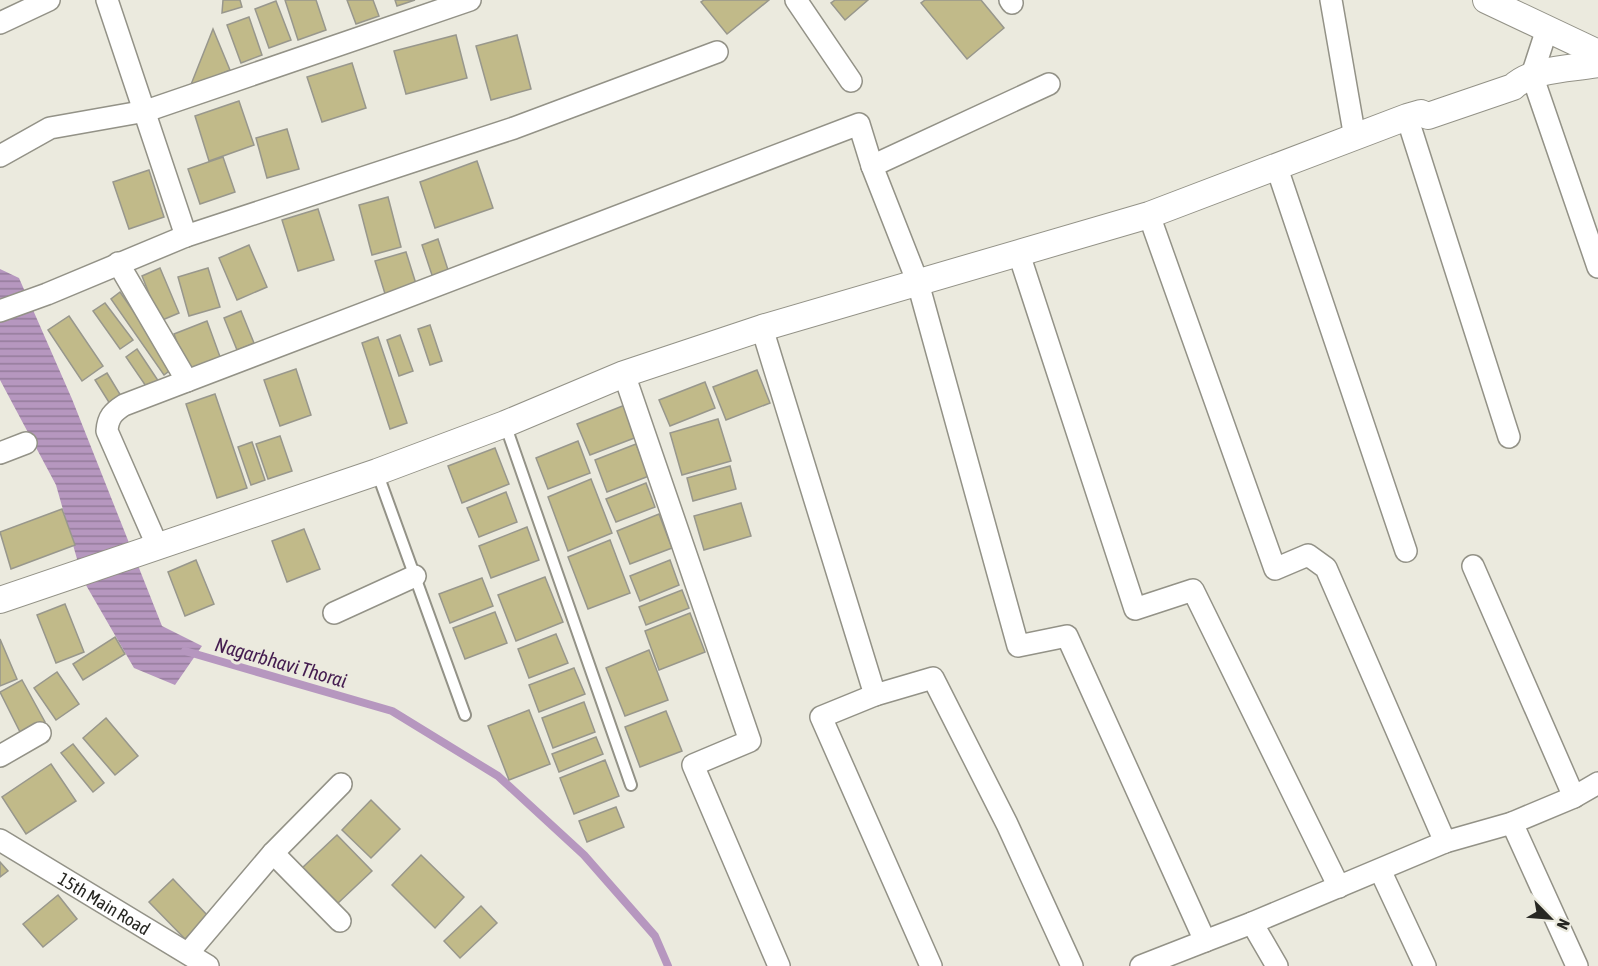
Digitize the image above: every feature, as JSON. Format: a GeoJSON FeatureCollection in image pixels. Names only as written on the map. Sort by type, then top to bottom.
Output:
{"type":"FeatureCollection","features":[{"type":"Feature","properties":{"kind":"street"},"geometry":{"type":"LineString","coordinates":[[0,23],[50,0]]}},
{"type":"Feature","properties":{"kind":"street"},"geometry":{"type":"LineString","coordinates":[[107,0],[186,236]]}},
{"type":"Feature","properties":{"kind":"street"},"geometry":{"type":"LineString","coordinates":[[0,156],[50,128],[146,111],[470,0]]}},
{"type":"Feature","properties":{"kind":"street"},"geometry":{"type":"LineString","coordinates":[[796,0],[851,81]]}},
{"type":"Feature","properties":{"kind":"street"},"geometry":{"type":"LineString","coordinates":[[1331,0],[1354,138]]}},
{"type":"Feature","properties":{"kind":"street"},"geometry":{"type":"LineString","coordinates":[[1486,0],[1598,53]]}},
{"type":"Feature","properties":{"kind":"street"},"geometry":{"type":"LineString","coordinates":[[1546,29],[1527,77],[1598,267]]}},
{"type":"Feature","properties":{"kind":"street"},"geometry":{"type":"LineString","coordinates":[[0,311],[47,294],[186,236],[514,128],[717,52]]}},
{"type":"Feature","properties":{"kind":"street"},"geometry":{"type":"LineString","coordinates":[[0,600],[377,472],[505,424],[624,374],[762,328],[1149,215],[1414,115],[1426,103],[1509,74],[1527,77],[1598,64]]}},
{"type":"Feature","properties":{"kind":"street"},"geometry":{"type":"LineString","coordinates":[[872,165],[1049,84]]}},
{"type":"Feature","properties":{"kind":"street"},"geometry":{"type":"LineString","coordinates":[[1414,115],[1509,437]]}},
{"type":"Feature","properties":{"kind":"street"},"geometry":{"type":"LineString","coordinates":[[148,548],[107,431],[108,421],[113,412],[124,405],[859,124],[872,165],[918,283],[1018,646],[1067,636],[1205,941]]}},
{"type":"Feature","properties":{"kind":"street"},"geometry":{"type":"LineString","coordinates":[[1277,168],[1406,551]]}},
{"type":"Feature","properties":{"kind":"street"},"geometry":{"type":"LineString","coordinates":[[1149,215],[1275,569],[1308,555],[1326,568],[1445,842]]}},
{"type":"Feature","properties":{"kind":"street"},"geometry":{"type":"LineString","coordinates":[[1019,254],[1135,609],[1193,590],[1339,887]]}},
{"type":"Feature","properties":{"kind":"street"},"geometry":{"type":"LineString","coordinates":[[118,263],[187,381]]}},
{"type":"Feature","properties":{"kind":"street"},"geometry":{"type":"LineString","coordinates":[[762,328],[875,695]]}},
{"type":"Feature","properties":{"kind":"street"},"geometry":{"type":"LineString","coordinates":[[624,374],[750,741],[693,765],[779,966]]}},
{"type":"Feature","properties":{"kind":"street"},"geometry":{"type":"LineString","coordinates":[[0,453],[26,443]]}},
{"type":"Feature","properties":{"kind":"street"},"geometry":{"type":"LineString","coordinates":[[1473,566],[1574,797]]}},
{"type":"Feature","properties":{"kind":"street"},"geometry":{"type":"LineString","coordinates":[[334,614],[415,576]]}},
{"type":"Feature","properties":{"kind":"street"},"geometry":{"type":"LineString","coordinates":[[930,966],[821,717],[875,695],[933,678],[1007,824],[1072,966]]}},
{"type":"Feature","properties":{"kind":"street"},"geometry":{"type":"LineString","coordinates":[[0,756],[40,733]]}},
{"type":"Feature","properties":{"kind":"street"},"geometry":{"type":"LineString","coordinates":[[189,952],[273,853],[341,783]]}},
{"type":"Feature","properties":{"kind":"street"},"geometry":{"type":"LineString","coordinates":[[1141,966],[1445,842],[1512,824],[1574,797],[1598,783]]}},
{"type":"Feature","properties":{"kind":"street"},"geometry":{"type":"LineString","coordinates":[[1512,824],[1577,966]]}},
{"type":"Feature","properties":{"kind":"street","name":"15th Main Road"},"geometry":{"type":"LineString","coordinates":[[0,840],[189,952],[208,966]]}},
{"type":"Feature","properties":{"kind":"street"},"geometry":{"type":"LineString","coordinates":[[273,853],[340,921]]}},
{"type":"Feature","properties":{"kind":"street"},"geometry":{"type":"LineString","coordinates":[[1380,870],[1425,966]]}},
{"type":"Feature","properties":{"kind":"street"},"geometry":{"type":"LineString","coordinates":[[1252,922],[1277,966]]}},
{"type":"Feature","properties":{"kind":"lane"},"geometry":{"type":"LineString","coordinates":[[505,424],[631,785]]}},
{"type":"Feature","properties":{"kind":"lane"},"geometry":{"type":"LineString","coordinates":[[377,472],[465,714]]}},
{"type":"Feature","properties":{"kind":"shaded area","name":"Nagarbhavi Thorai"},"geometry":{"type":"Polygon","coordinates":[[[0,269],[19,278],[72,399],[162,626],[202,646],[175,685],[134,668],[83,580],[56,485],[0,380],[0,269]]]}},
{"type":"Feature","properties":{"kind":"building"},"geometry":{"type":"Polygon","coordinates":[[[223,0],[240,0],[242,7],[222,13],[223,0]]]}},
{"type":"Feature","properties":{"kind":"building"},"geometry":{"type":"Polygon","coordinates":[[[285,0],[316,0],[326,30],[298,40],[285,0]]]}},
{"type":"Feature","properties":{"kind":"building"},"geometry":{"type":"Polygon","coordinates":[[[347,0],[373,0],[379,16],[356,24],[347,0]]]}},
{"type":"Feature","properties":{"kind":"building"},"geometry":{"type":"Polygon","coordinates":[[[395,0],[415,0],[397,6],[395,0]]]}},
{"type":"Feature","properties":{"kind":"building"},"geometry":{"type":"Polygon","coordinates":[[[704,0],[769,0],[727,34],[701,2],[704,0]]]}},
{"type":"Feature","properties":{"kind":"building"},"geometry":{"type":"Polygon","coordinates":[[[835,0],[868,0],[845,20],[831,3],[835,0]]]}},
{"type":"Feature","properties":{"kind":"building"},"geometry":{"type":"Polygon","coordinates":[[[925,0],[981,0],[1004,28],[967,59],[921,3],[925,0]]]}},
{"type":"Feature","properties":{"kind":"building"},"geometry":{"type":"Polygon","coordinates":[[[276,1],[291,40],[269,48],[255,9],[276,1]]]}},
{"type":"Feature","properties":{"kind":"building"},"geometry":{"type":"Polygon","coordinates":[[[249,17],[262,55],[241,63],[227,25],[249,17]]]}},
{"type":"Feature","properties":{"kind":"building"},"geometry":{"type":"Polygon","coordinates":[[[213,29],[230,70],[190,87],[213,29]]]}},
{"type":"Feature","properties":{"kind":"building"},"geometry":{"type":"Polygon","coordinates":[[[456,35],[467,78],[406,94],[394,51],[456,35]]]}},
{"type":"Feature","properties":{"kind":"building"},"geometry":{"type":"Polygon","coordinates":[[[517,35],[531,89],[491,100],[476,46],[517,35]]]}},
{"type":"Feature","properties":{"kind":"building"},"geometry":{"type":"Polygon","coordinates":[[[352,63],[366,108],[322,122],[307,77],[352,63]]]}},
{"type":"Feature","properties":{"kind":"building"},"geometry":{"type":"Polygon","coordinates":[[[239,101],[254,145],[209,161],[195,116],[239,101]]]}},
{"type":"Feature","properties":{"kind":"building"},"geometry":{"type":"Polygon","coordinates":[[[287,129],[299,169],[267,178],[256,138],[287,129]]]}},
{"type":"Feature","properties":{"kind":"building"},"geometry":{"type":"Polygon","coordinates":[[[223,157],[235,192],[200,204],[188,169],[223,157]]]}},
{"type":"Feature","properties":{"kind":"building"},"geometry":{"type":"Polygon","coordinates":[[[477,161],[493,208],[435,228],[420,182],[477,161]]]}},
{"type":"Feature","properties":{"kind":"building"},"geometry":{"type":"Polygon","coordinates":[[[149,170],[164,217],[129,229],[113,182],[149,170]]]}},
{"type":"Feature","properties":{"kind":"building"},"geometry":{"type":"Polygon","coordinates":[[[388,197],[401,247],[372,255],[359,205],[388,197]]]}},
{"type":"Feature","properties":{"kind":"building"},"geometry":{"type":"Polygon","coordinates":[[[318,209],[334,260],[298,271],[282,220],[318,209]]]}},
{"type":"Feature","properties":{"kind":"building"},"geometry":{"type":"Polygon","coordinates":[[[438,239],[449,273],[433,278],[422,245],[438,239]]]}},
{"type":"Feature","properties":{"kind":"building"},"geometry":{"type":"Polygon","coordinates":[[[249,245],[267,287],[237,300],[219,258],[249,245]]]}},
{"type":"Feature","properties":{"kind":"building"},"geometry":{"type":"Polygon","coordinates":[[[406,252],[417,287],[386,297],[375,261],[406,252]]]}},
{"type":"Feature","properties":{"kind":"building"},"geometry":{"type":"Polygon","coordinates":[[[160,268],[179,313],[160,321],[142,276],[160,268]]]}},
{"type":"Feature","properties":{"kind":"building"},"geometry":{"type":"Polygon","coordinates":[[[208,268],[220,307],[189,316],[178,277],[208,268]]]}},
{"type":"Feature","properties":{"kind":"building"},"geometry":{"type":"Polygon","coordinates":[[[120,292],[173,368],[164,375],[111,299],[120,292]]]}},
{"type":"Feature","properties":{"kind":"building"},"geometry":{"type":"Polygon","coordinates":[[[105,303],[133,340],[120,349],[93,311],[105,303]]]}},
{"type":"Feature","properties":{"kind":"building"},"geometry":{"type":"Polygon","coordinates":[[[241,311],[254,343],[237,350],[224,318],[241,311]]]}},
{"type":"Feature","properties":{"kind":"building"},"geometry":{"type":"Polygon","coordinates":[[[69,316],[103,366],[82,381],[48,330],[69,316]]]}},
{"type":"Feature","properties":{"kind":"building"},"geometry":{"type":"Polygon","coordinates":[[[207,321],[223,365],[190,378],[174,334],[207,321]]]}},
{"type":"Feature","properties":{"kind":"building"},"geometry":{"type":"Polygon","coordinates":[[[430,325],[442,361],[430,365],[418,329],[430,325]]]}},
{"type":"Feature","properties":{"kind":"building"},"geometry":{"type":"Polygon","coordinates":[[[400,335],[413,371],[399,376],[387,340],[400,335]]]}},
{"type":"Feature","properties":{"kind":"building"},"geometry":{"type":"Polygon","coordinates":[[[378,337],[407,423],[390,429],[362,343],[378,337]]]}},
{"type":"Feature","properties":{"kind":"building"},"geometry":{"type":"Polygon","coordinates":[[[137,349],[161,385],[150,392],[126,357],[137,349]]]}},
{"type":"Feature","properties":{"kind":"building"},"geometry":{"type":"Polygon","coordinates":[[[296,369],[311,415],[280,426],[264,380],[296,369]]]}},
{"type":"Feature","properties":{"kind":"building"},"geometry":{"type":"Polygon","coordinates":[[[757,370],[770,403],[726,420],[713,387],[757,370]]]}},
{"type":"Feature","properties":{"kind":"building"},"geometry":{"type":"Polygon","coordinates":[[[107,373],[121,396],[110,404],[95,380],[107,373]]]}},
{"type":"Feature","properties":{"kind":"building"},"geometry":{"type":"Polygon","coordinates":[[[705,382],[715,408],[670,426],[659,400],[705,382]]]}},
{"type":"Feature","properties":{"kind":"building"},"geometry":{"type":"Polygon","coordinates":[[[215,394],[247,488],[217,498],[186,404],[215,394]]]}},
{"type":"Feature","properties":{"kind":"building"},"geometry":{"type":"Polygon","coordinates":[[[625,405],[637,437],[590,455],[577,424],[625,405]]]}},
{"type":"Feature","properties":{"kind":"building"},"geometry":{"type":"Polygon","coordinates":[[[718,419],[731,461],[682,475],[670,433],[718,419]]]}},
{"type":"Feature","properties":{"kind":"building"},"geometry":{"type":"Polygon","coordinates":[[[280,436],[292,471],[268,479],[256,444],[280,436]]]}},
{"type":"Feature","properties":{"kind":"building"},"geometry":{"type":"Polygon","coordinates":[[[578,441],[590,473],[548,489],[536,458],[578,441]]]}},
{"type":"Feature","properties":{"kind":"building"},"geometry":{"type":"Polygon","coordinates":[[[252,442],[265,480],[251,485],[238,447],[252,442]]]}},
{"type":"Feature","properties":{"kind":"building"},"geometry":{"type":"Polygon","coordinates":[[[636,444],[649,476],[607,492],[595,460],[636,444]]]}},
{"type":"Feature","properties":{"kind":"building"},"geometry":{"type":"Polygon","coordinates":[[[495,448],[509,484],[462,503],[448,466],[495,448]]]}},
{"type":"Feature","properties":{"kind":"building"},"geometry":{"type":"Polygon","coordinates":[[[730,466],[736,489],[693,501],[687,478],[730,466]]]}},
{"type":"Feature","properties":{"kind":"building"},"geometry":{"type":"Polygon","coordinates":[[[591,479],[612,533],[568,551],[548,497],[591,479]]]}},
{"type":"Feature","properties":{"kind":"building"},"geometry":{"type":"Polygon","coordinates":[[[646,483],[655,507],[616,522],[606,499],[646,483]]]}},
{"type":"Feature","properties":{"kind":"building"},"geometry":{"type":"Polygon","coordinates":[[[506,492],[517,522],[479,537],[467,508],[506,492]]]}},
{"type":"Feature","properties":{"kind":"building"},"geometry":{"type":"Polygon","coordinates":[[[741,503],[751,536],[704,550],[694,516],[741,503]]]}},
{"type":"Feature","properties":{"kind":"building"},"geometry":{"type":"Polygon","coordinates":[[[62,509],[75,545],[11,569],[0,532],[62,509]]]}},
{"type":"Feature","properties":{"kind":"building"},"geometry":{"type":"Polygon","coordinates":[[[659,514],[672,548],[630,564],[617,531],[659,514]]]}},
{"type":"Feature","properties":{"kind":"building"},"geometry":{"type":"Polygon","coordinates":[[[527,527],[539,560],[491,578],[479,546],[527,527]]]}},
{"type":"Feature","properties":{"kind":"building"},"geometry":{"type":"Polygon","coordinates":[[[304,529],[320,569],[287,582],[272,541],[304,529]]]}},
{"type":"Feature","properties":{"kind":"building"},"geometry":{"type":"Polygon","coordinates":[[[610,540],[630,593],[588,609],[568,557],[610,540]]]}},
{"type":"Feature","properties":{"kind":"building"},"geometry":{"type":"Polygon","coordinates":[[[196,560],[214,604],[185,616],[168,572],[196,560]]]}},
{"type":"Feature","properties":{"kind":"building"},"geometry":{"type":"Polygon","coordinates":[[[670,560],[679,585],[640,601],[630,576],[670,560]]]}},
{"type":"Feature","properties":{"kind":"building"},"geometry":{"type":"Polygon","coordinates":[[[545,577],[563,622],[516,641],[498,595],[545,577]]]}},
{"type":"Feature","properties":{"kind":"building"},"geometry":{"type":"Polygon","coordinates":[[[482,578],[493,606],[450,623],[439,594],[482,578]]]}},
{"type":"Feature","properties":{"kind":"building"},"geometry":{"type":"Polygon","coordinates":[[[682,590],[689,608],[646,625],[639,607],[682,590]]]}},
{"type":"Feature","properties":{"kind":"building"},"geometry":{"type":"Polygon","coordinates":[[[65,604],[84,652],[56,663],[37,615],[65,604]]]}},
{"type":"Feature","properties":{"kind":"building"},"geometry":{"type":"Polygon","coordinates":[[[495,612],[507,643],[465,659],[453,628],[495,612]]]}},
{"type":"Feature","properties":{"kind":"building"},"geometry":{"type":"Polygon","coordinates":[[[690,613],[705,652],[659,670],[645,631],[690,613]]]}},
{"type":"Feature","properties":{"kind":"building"},"geometry":{"type":"Polygon","coordinates":[[[556,634],[568,663],[529,678],[518,649],[556,634]]]}},
{"type":"Feature","properties":{"kind":"building"},"geometry":{"type":"Polygon","coordinates":[[[115,637],[125,654],[83,680],[73,664],[115,637]]]}},
{"type":"Feature","properties":{"kind":"building"},"geometry":{"type":"Polygon","coordinates":[[[0,639],[17,679],[0,686],[0,639]]]}},
{"type":"Feature","properties":{"kind":"building"},"geometry":{"type":"Polygon","coordinates":[[[649,650],[668,700],[625,716],[606,668],[649,650]]]}},
{"type":"Feature","properties":{"kind":"building"},"geometry":{"type":"Polygon","coordinates":[[[574,668],[585,694],[539,712],[529,685],[574,668]]]}},
{"type":"Feature","properties":{"kind":"building"},"geometry":{"type":"Polygon","coordinates":[[[57,672],[79,704],[56,720],[34,688],[57,672]]]}},
{"type":"Feature","properties":{"kind":"building"},"geometry":{"type":"Polygon","coordinates":[[[22,680],[45,722],[22,736],[0,692],[22,680]]]}},
{"type":"Feature","properties":{"kind":"building"},"geometry":{"type":"Polygon","coordinates":[[[584,702],[595,732],[553,748],[542,718],[584,702]]]}},
{"type":"Feature","properties":{"kind":"building"},"geometry":{"type":"Polygon","coordinates":[[[529,710],[550,764],[509,780],[488,726],[529,710]]]}},
{"type":"Feature","properties":{"kind":"building"},"geometry":{"type":"Polygon","coordinates":[[[666,711],[682,751],[640,767],[625,727],[666,711]]]}},
{"type":"Feature","properties":{"kind":"building"},"geometry":{"type":"Polygon","coordinates":[[[106,718],[138,756],[115,775],[83,738],[106,718]]]}},
{"type":"Feature","properties":{"kind":"building"},"geometry":{"type":"Polygon","coordinates":[[[596,737],[603,754],[559,772],[552,754],[596,737]]]}},
{"type":"Feature","properties":{"kind":"building"},"geometry":{"type":"Polygon","coordinates":[[[73,744],[104,783],[93,792],[61,753],[73,744]]]}},
{"type":"Feature","properties":{"kind":"building"},"geometry":{"type":"Polygon","coordinates":[[[605,760],[619,796],[574,814],[560,778],[605,760]]]}},
{"type":"Feature","properties":{"kind":"building"},"geometry":{"type":"Polygon","coordinates":[[[51,764],[76,801],[26,834],[2,797],[51,764]]]}},
{"type":"Feature","properties":{"kind":"building"},"geometry":{"type":"Polygon","coordinates":[[[371,800],[400,829],[371,858],[342,830],[371,800]]]}},
{"type":"Feature","properties":{"kind":"building"},"geometry":{"type":"Polygon","coordinates":[[[616,807],[624,827],[587,842],[579,821],[616,807]]]}},
{"type":"Feature","properties":{"kind":"building"},"geometry":{"type":"Polygon","coordinates":[[[337,835],[372,871],[337,904],[302,868],[337,835]]]}},
{"type":"Feature","properties":{"kind":"building"},"geometry":{"type":"Polygon","coordinates":[[[421,855],[464,897],[435,928],[392,885],[421,855]]]}},
{"type":"Feature","properties":{"kind":"building"},"geometry":{"type":"Polygon","coordinates":[[[0,862],[8,871],[0,877],[0,862]]]}},
{"type":"Feature","properties":{"kind":"building"},"geometry":{"type":"Polygon","coordinates":[[[173,879],[208,916],[185,939],[149,902],[173,879]]]}},
{"type":"Feature","properties":{"kind":"building"},"geometry":{"type":"Polygon","coordinates":[[[58,895],[77,919],[43,947],[23,924],[58,895]]]}},
{"type":"Feature","properties":{"kind":"building"},"geometry":{"type":"Polygon","coordinates":[[[481,906],[497,923],[460,958],[444,941],[481,906]]]}},
{"type":"Feature","properties":{"kind":"waterway","name":"Nagarbhavi Thorai"},"geometry":{"type":"LineString","coordinates":[[185,651],[392,711],[498,776],[584,855],[655,936],[668,966]]}}]}
